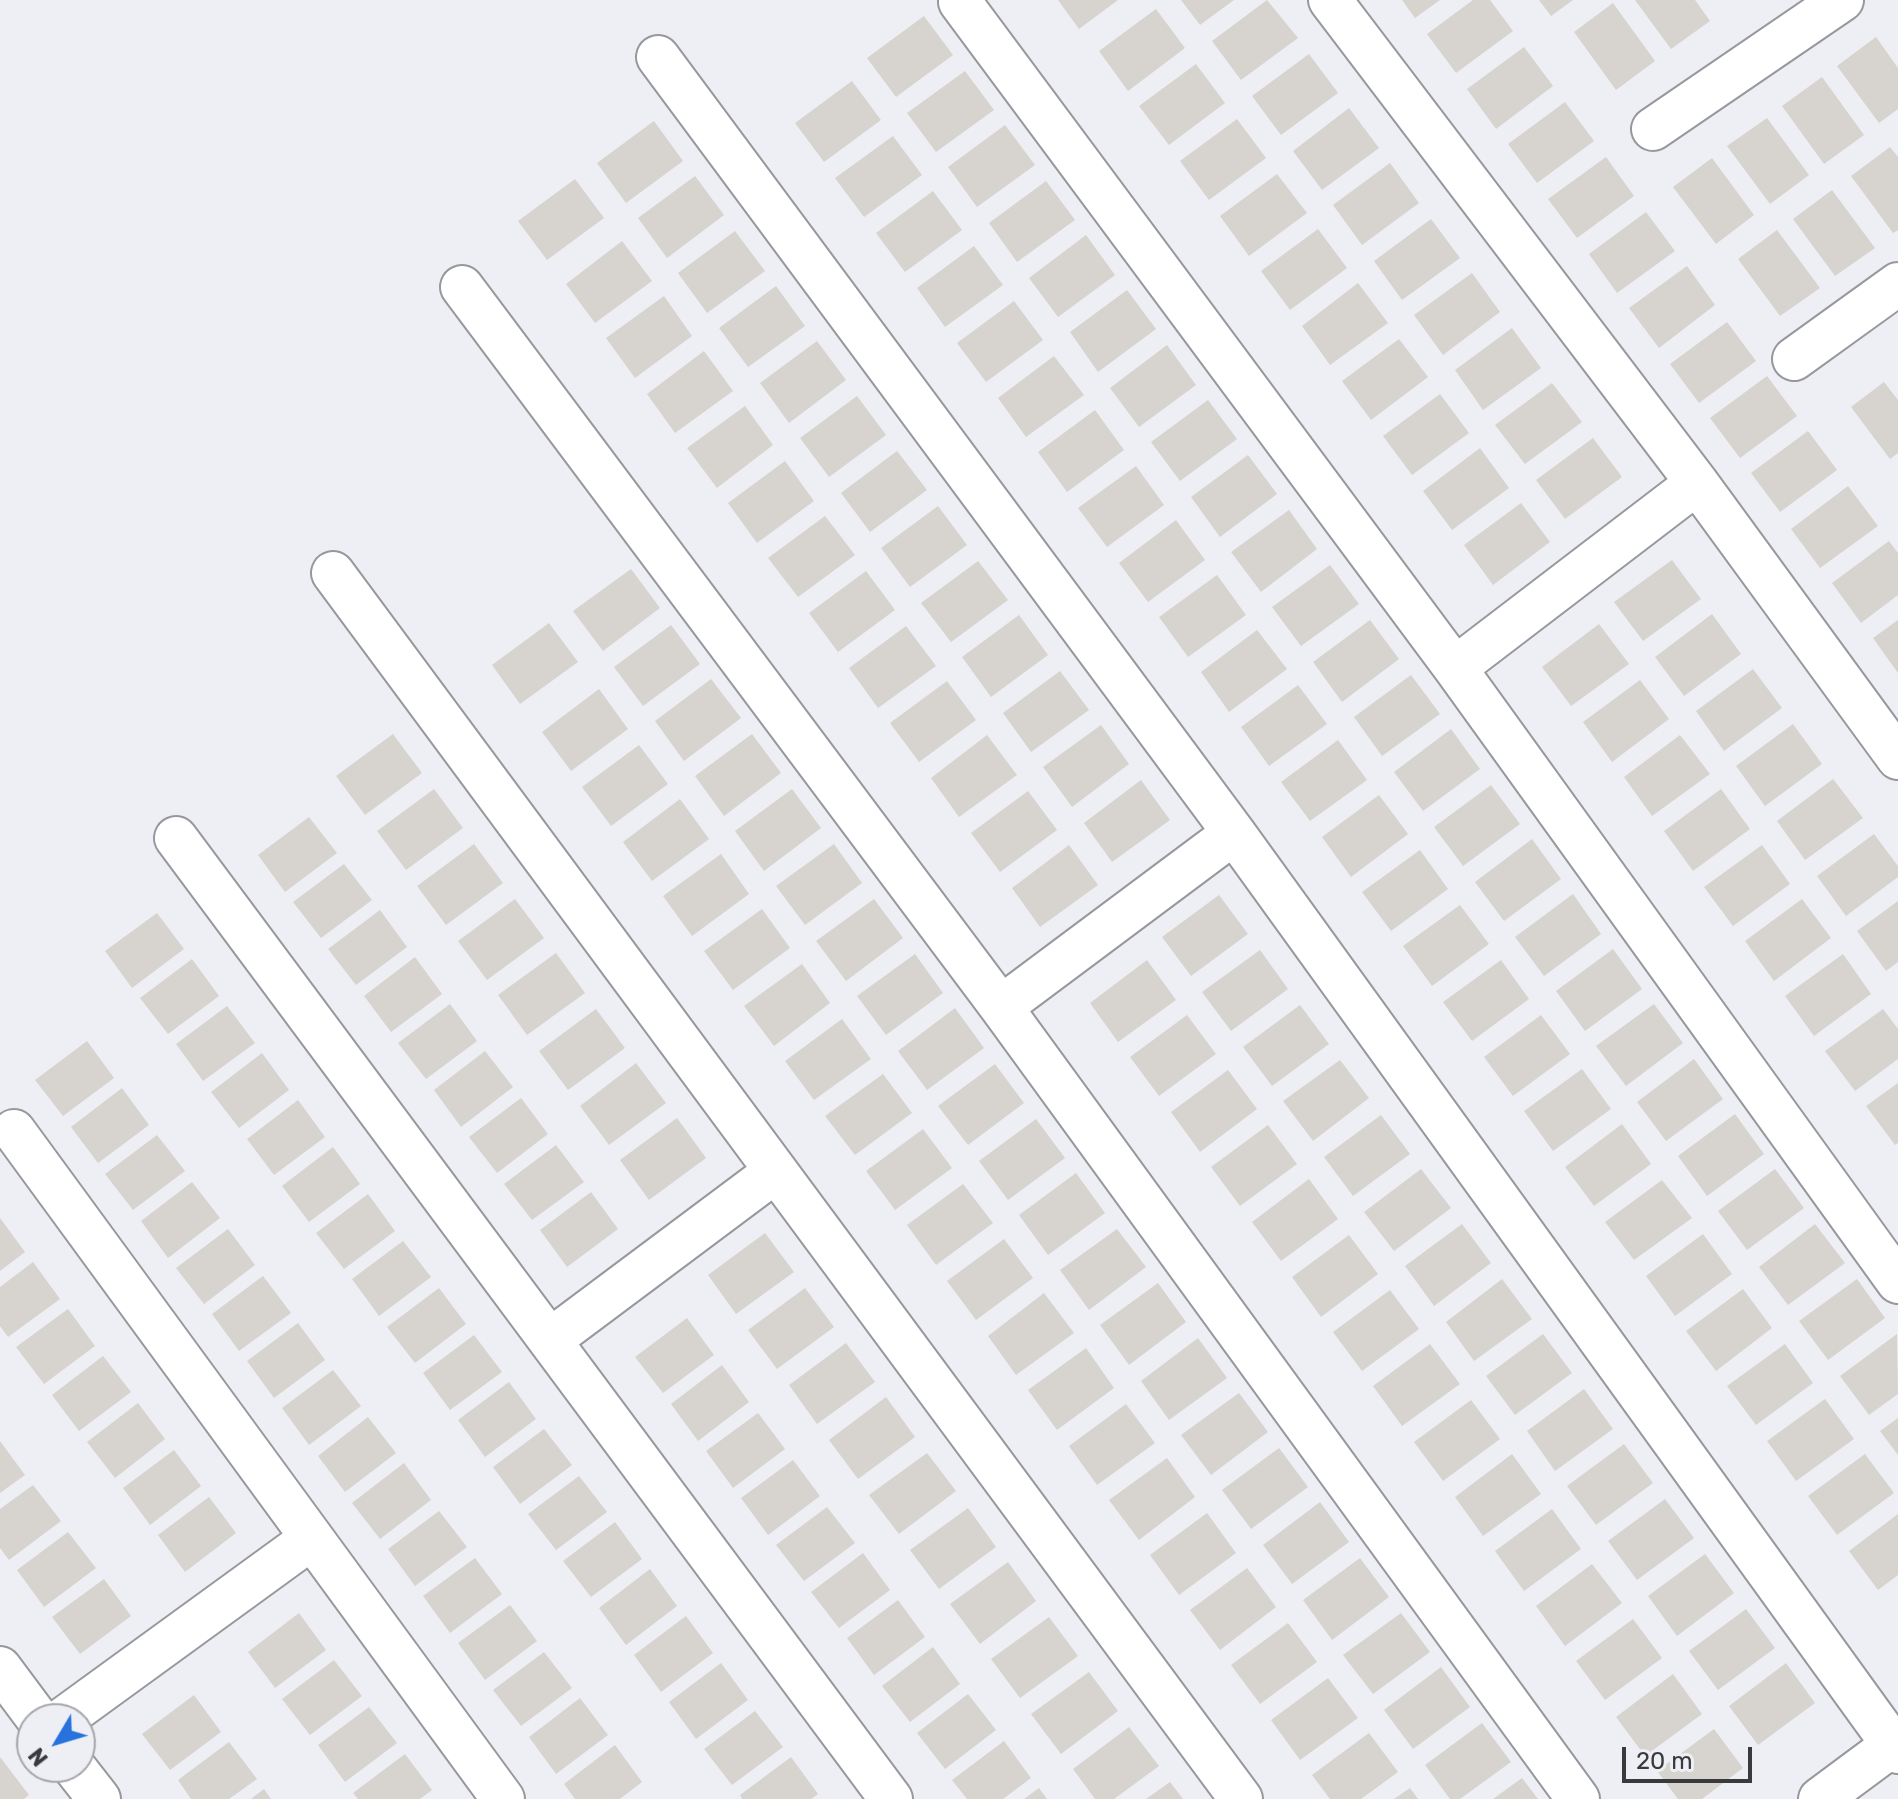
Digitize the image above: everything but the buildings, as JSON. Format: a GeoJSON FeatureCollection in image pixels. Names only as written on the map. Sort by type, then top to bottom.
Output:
{"type":"FeatureCollection","features":[{"type":"Feature","properties":{"kind":"street"},"geometry":{"type":"LineString","coordinates":[[1330,0],[1697,483],[1898,758]]}},
{"type":"Feature","properties":{"kind":"street"},"geometry":{"type":"LineString","coordinates":[[1653,129],[1842,0]]}},
{"type":"Feature","properties":{"kind":"street"},"geometry":{"type":"LineString","coordinates":[[960,2],[1455,668],[1898,1282]]}},
{"type":"Feature","properties":{"kind":"street"},"geometry":{"type":"LineString","coordinates":[[658,57],[1234,833],[1896,1746],[1820,1799]]}},
{"type":"Feature","properties":{"kind":"street"},"geometry":{"type":"LineString","coordinates":[[1794,359],[1898,284]]}},
{"type":"Feature","properties":{"kind":"street"},"geometry":{"type":"LineString","coordinates":[[462,287],[1001,1007],[1578,1799]]}},
{"type":"Feature","properties":{"kind":"street"},"geometry":{"type":"LineString","coordinates":[[1455,668],[1697,483]]}},
{"type":"Feature","properties":{"kind":"street"},"geometry":{"type":"LineString","coordinates":[[333,573],[1241,1799]]}},
{"type":"Feature","properties":{"kind":"street"},"geometry":{"type":"LineString","coordinates":[[1001,1007],[1234,833]]}},
{"type":"Feature","properties":{"kind":"street"},"geometry":{"type":"LineString","coordinates":[[176,838],[891,1799]]}},
{"type":"Feature","properties":{"kind":"street"},"geometry":{"type":"LineString","coordinates":[[14,1131],[503,1799]]}},
{"type":"Feature","properties":{"kind":"street"},"geometry":{"type":"LineString","coordinates":[[550,1340],[776,1171]]}},
{"type":"Feature","properties":{"kind":"street"},"geometry":{"type":"LineString","coordinates":[[85,1703],[312,1538]]}},
{"type":"Feature","properties":{"kind":"street"},"geometry":{"type":"LineString","coordinates":[[0,1668],[26,1703]]}},
{"type":"Feature","properties":{"kind":"street"},"geometry":{"type":"LineString","coordinates":[[86,1783],[99,1799]]}}]}
